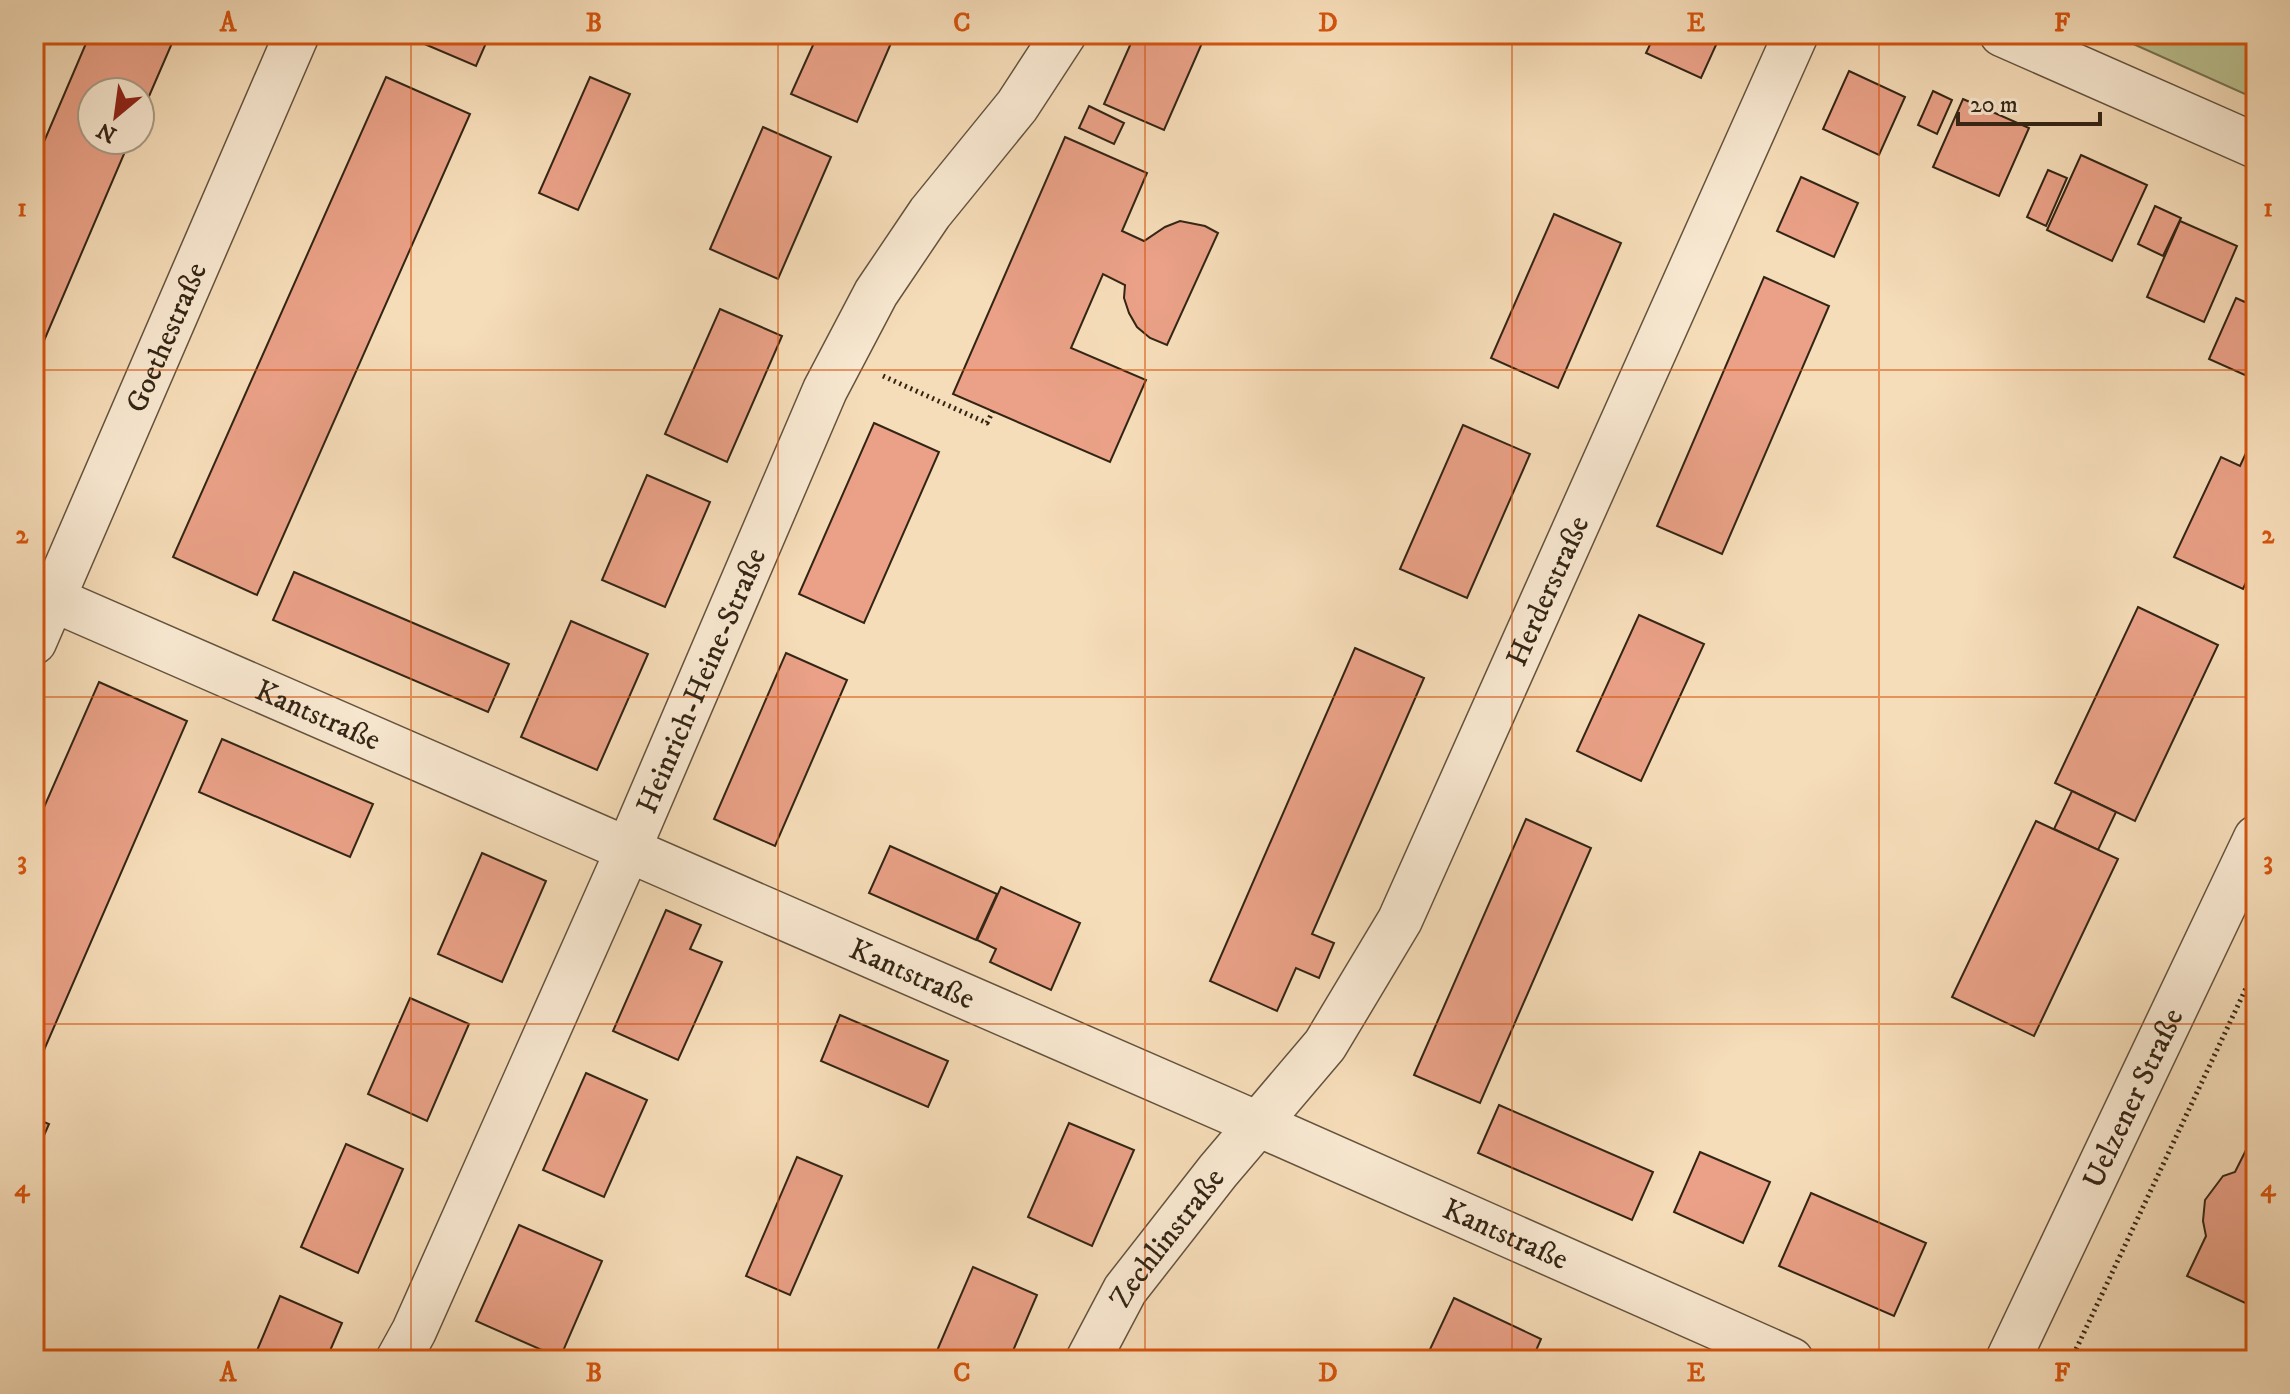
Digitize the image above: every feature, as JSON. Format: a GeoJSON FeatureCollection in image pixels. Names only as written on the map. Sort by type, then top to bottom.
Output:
{"type":"FeatureCollection","features":[{"type":"Feature","properties":{"kind":"street","name":"Goethestraße"},"geometry":{"type":"LineString","coordinates":[[34,642],[43,595],[297,34]]}},
{"type":"Feature","properties":{"kind":"street","name":"Heinrich-Heine-Straße"},"geometry":{"type":"LineString","coordinates":[[398,1360],[414,1331],[628,850],[841,358],[876,293],[930,213],[1017,106],[1064,34]]}},
{"type":"Feature","properties":{"kind":"street","name":"Herderstraße"},"geometry":{"type":"LineString","coordinates":[[1258,1124],[1325,1045],[1400,920],[1796,34]]}},
{"type":"Feature","properties":{"kind":"street"},"geometry":{"type":"LineString","coordinates":[[2002,34],[2256,146]]}},
{"type":"Feature","properties":{"kind":"street","name":"Kantstraße"},"geometry":{"type":"LineString","coordinates":[[43,595],[1258,1124],[1791,1360]]}},
{"type":"Feature","properties":{"kind":"street","name":"Uelzener Straße"},"geometry":{"type":"LineString","coordinates":[[2008,1360],[2256,838]]}},
{"type":"Feature","properties":{"kind":"street","name":"Zechlinstraße"},"geometry":{"type":"LineString","coordinates":[[1088,1360],[1125,1290],[1258,1124]]}},
{"type":"Feature","properties":{"kind":"path"},"geometry":{"type":"LineString","coordinates":[[841,358],[987,423],[993,411]]}},
{"type":"Feature","properties":{"kind":"path"},"geometry":{"type":"LineString","coordinates":[[2071,1360],[2256,967]]}},
{"type":"Feature","properties":{"kind":"green space"},"geometry":{"type":"Polygon","coordinates":[[[2111,34],[2256,34],[2256,99],[2111,34]]]}},
{"type":"Feature","properties":{"kind":"building"},"geometry":{"type":"Polygon","coordinates":[[[90,34],[176,34],[156,80],[156,76],[76,76],[76,156],[123,156],[34,364],[34,165],[90,34]]]}},
{"type":"Feature","properties":{"kind":"building"},"geometry":{"type":"Polygon","coordinates":[[[401,34],[490,34],[476,66],[401,34]]]}},
{"type":"Feature","properties":{"kind":"building"},"geometry":{"type":"Polygon","coordinates":[[[818,34],[895,34],[857,122],[791,94],[818,34]]]}},
{"type":"Feature","properties":{"kind":"building"},"geometry":{"type":"Polygon","coordinates":[[[1135,34],[1206,34],[1164,130],[1104,104],[1135,34]]]}},
{"type":"Feature","properties":{"kind":"building"},"geometry":{"type":"Polygon","coordinates":[[[1655,34],[1721,34],[1701,78],[1646,53],[1655,34]]]}},
{"type":"Feature","properties":{"kind":"building"},"geometry":{"type":"Polygon","coordinates":[[[1849,71],[1905,97],[1879,155],[1823,129],[1849,71]]]}},
{"type":"Feature","properties":{"kind":"building"},"geometry":{"type":"Polygon","coordinates":[[[386,77],[470,114],[257,595],[173,557],[386,77]]]}},
{"type":"Feature","properties":{"kind":"building"},"geometry":{"type":"Polygon","coordinates":[[[590,77],[630,94],[578,210],[539,193],[590,77]]]}},
{"type":"Feature","properties":{"kind":"building"},"geometry":{"type":"Polygon","coordinates":[[[1933,91],[1952,100],[1937,134],[1918,125],[1933,91]]]}},
{"type":"Feature","properties":{"kind":"building"},"geometry":{"type":"Polygon","coordinates":[[[1963,99],[2029,128],[1999,196],[1933,167],[1963,99]]]}},
{"type":"Feature","properties":{"kind":"building"},"geometry":{"type":"Polygon","coordinates":[[[1089,106],[1124,123],[1114,144],[1079,128],[1089,106]]]}},
{"type":"Feature","properties":{"kind":"building"},"geometry":{"type":"Polygon","coordinates":[[[763,127],[831,157],[778,279],[710,249],[763,127]]]}},
{"type":"Feature","properties":{"kind":"building"},"geometry":{"type":"Polygon","coordinates":[[[1065,137],[1147,173],[1122,231],[1144,241],[1180,221],[1205,226],[1218,233],[1167,345],[1150,338],[1137,327],[1124,298],[1125,285],[1103,274],[1071,348],[1146,380],[1110,462],[953,394],[1065,137]]]}},
{"type":"Feature","properties":{"kind":"building"},"geometry":{"type":"Polygon","coordinates":[[[2081,155],[2147,185],[2112,261],[2047,230],[2081,155]]]}},
{"type":"Feature","properties":{"kind":"building"},"geometry":{"type":"Polygon","coordinates":[[[2048,170],[2067,178],[2046,226],[2027,217],[2048,170]]]}},
{"type":"Feature","properties":{"kind":"building"},"geometry":{"type":"Polygon","coordinates":[[[1801,177],[1858,203],[1834,257],[1777,231],[1801,177]]]}},
{"type":"Feature","properties":{"kind":"building"},"geometry":{"type":"Polygon","coordinates":[[[2155,206],[2181,218],[2163,256],[2138,244],[2155,206]]]}},
{"type":"Feature","properties":{"kind":"building"},"geometry":{"type":"Polygon","coordinates":[[[1554,214],[1621,243],[1558,388],[1491,358],[1554,214]]]}},
{"type":"Feature","properties":{"kind":"building"},"geometry":{"type":"Polygon","coordinates":[[[2180,221],[2237,246],[2204,322],[2147,297],[2180,221]]]}},
{"type":"Feature","properties":{"kind":"building"},"geometry":{"type":"Polygon","coordinates":[[[1764,277],[1829,306],[1722,554],[1657,526],[1764,277]]]}},
{"type":"Feature","properties":{"kind":"building"},"geometry":{"type":"Polygon","coordinates":[[[2236,298],[2256,307],[2256,380],[2209,359],[2236,298]]]}},
{"type":"Feature","properties":{"kind":"building"},"geometry":{"type":"Polygon","coordinates":[[[720,309],[782,336],[727,462],[665,434],[720,309]]]}},
{"type":"Feature","properties":{"kind":"building"},"geometry":{"type":"Polygon","coordinates":[[[874,423],[939,452],[864,623],[799,594],[874,423]]]}},
{"type":"Feature","properties":{"kind":"building"},"geometry":{"type":"Polygon","coordinates":[[[1463,425],[1530,454],[1467,598],[1400,569],[1463,425]]]}},
{"type":"Feature","properties":{"kind":"building"},"geometry":{"type":"Polygon","coordinates":[[[2246,453],[2256,457],[2256,561],[2243,589],[2174,557],[2221,457],[2240,466],[2246,453]]]}},
{"type":"Feature","properties":{"kind":"building"},"geometry":{"type":"Polygon","coordinates":[[[647,475],[710,502],[665,607],[602,580],[647,475]]]}},
{"type":"Feature","properties":{"kind":"building"},"geometry":{"type":"Polygon","coordinates":[[[294,572],[509,664],[488,712],[273,620],[294,572]]]}},
{"type":"Feature","properties":{"kind":"building"},"geometry":{"type":"Polygon","coordinates":[[[2138,607],[2218,645],[2135,821],[2055,783],[2138,607]]]}},
{"type":"Feature","properties":{"kind":"building"},"geometry":{"type":"Polygon","coordinates":[[[1639,615],[1704,644],[1641,781],[1577,751],[1639,615]]]}},
{"type":"Feature","properties":{"kind":"building"},"geometry":{"type":"Polygon","coordinates":[[[571,621],[648,654],[597,770],[521,737],[571,621]]]}},
{"type":"Feature","properties":{"kind":"building"},"geometry":{"type":"Polygon","coordinates":[[[1355,648],[1424,678],[1312,934],[1334,943],[1319,978],[1296,968],[1277,1011],[1210,981],[1355,648]]]}},
{"type":"Feature","properties":{"kind":"building"},"geometry":{"type":"Polygon","coordinates":[[[786,653],[847,680],[775,846],[714,819],[786,653]]]}},
{"type":"Feature","properties":{"kind":"building"},"geometry":{"type":"Polygon","coordinates":[[[99,682],[187,721],[34,1073],[34,830],[99,682]]]}},
{"type":"Feature","properties":{"kind":"building"},"geometry":{"type":"Polygon","coordinates":[[[222,739],[373,804],[350,857],[199,792],[222,739]]]}},
{"type":"Feature","properties":{"kind":"building"},"geometry":{"type":"Polygon","coordinates":[[[2072,791],[2116,812],[2098,850],[2054,829],[2072,791]]]}},
{"type":"Feature","properties":{"kind":"building"},"geometry":{"type":"Polygon","coordinates":[[[1526,819],[1591,848],[1480,1103],[1414,1075],[1526,819]]]}},
{"type":"Feature","properties":{"kind":"building"},"geometry":{"type":"Polygon","coordinates":[[[2036,821],[2118,859],[2034,1036],[1952,997],[2036,821]]]}},
{"type":"Feature","properties":{"kind":"building"},"geometry":{"type":"Polygon","coordinates":[[[890,846],[997,894],[976,940],[869,893],[890,846]]]}},
{"type":"Feature","properties":{"kind":"building"},"geometry":{"type":"Polygon","coordinates":[[[482,853],[546,881],[502,982],[438,954],[482,853]]]}},
{"type":"Feature","properties":{"kind":"building"},"geometry":{"type":"Polygon","coordinates":[[[1001,887],[1080,923],[1051,990],[990,962],[996,949],[977,940],[1001,887]]]}},
{"type":"Feature","properties":{"kind":"building"},"geometry":{"type":"Polygon","coordinates":[[[666,910],[701,925],[690,949],[722,962],[678,1060],[613,1031],[666,910]]]}},
{"type":"Feature","properties":{"kind":"building"},"geometry":{"type":"Polygon","coordinates":[[[410,998],[469,1024],[427,1121],[368,1094],[410,998]]]}},
{"type":"Feature","properties":{"kind":"building"},"geometry":{"type":"Polygon","coordinates":[[[840,1015],[948,1061],[928,1107],[821,1061],[840,1015]]]}},
{"type":"Feature","properties":{"kind":"building"},"geometry":{"type":"Polygon","coordinates":[[[586,1073],[647,1100],[604,1197],[543,1170],[586,1073]]]}},
{"type":"Feature","properties":{"kind":"building"},"geometry":{"type":"Polygon","coordinates":[[[1499,1105],[1653,1172],[1632,1220],[1478,1153],[1499,1105]]]}},
{"type":"Feature","properties":{"kind":"building"},"geometry":{"type":"Polygon","coordinates":[[[34,1118],[49,1124],[34,1158],[34,1118]]]}},
{"type":"Feature","properties":{"kind":"building"},"geometry":{"type":"Polygon","coordinates":[[[1069,1123],[1134,1150],[1092,1246],[1028,1217],[1069,1123]]]}},
{"type":"Feature","properties":{"kind":"building"},"geometry":{"type":"Polygon","coordinates":[[[2252,1138],[2256,1140],[2256,1308],[2187,1276],[2206,1236],[2203,1221],[2205,1200],[2223,1176],[2235,1172],[2252,1138]]]}},
{"type":"Feature","properties":{"kind":"building"},"geometry":{"type":"Polygon","coordinates":[[[346,1144],[403,1169],[358,1273],[301,1247],[346,1144]]]}},
{"type":"Feature","properties":{"kind":"building"},"geometry":{"type":"Polygon","coordinates":[[[1700,1152],[1770,1182],[1743,1243],[1674,1212],[1700,1152]]]}},
{"type":"Feature","properties":{"kind":"building"},"geometry":{"type":"Polygon","coordinates":[[[797,1157],[842,1176],[790,1295],[746,1276],[797,1157]]]}},
{"type":"Feature","properties":{"kind":"building"},"geometry":{"type":"Polygon","coordinates":[[[1811,1193],[1926,1243],[1894,1316],[1779,1266],[1811,1193]]]}},
{"type":"Feature","properties":{"kind":"building"},"geometry":{"type":"Polygon","coordinates":[[[519,1225],[602,1261],[560,1358],[476,1321],[519,1225]]]}},
{"type":"Feature","properties":{"kind":"building"},"geometry":{"type":"Polygon","coordinates":[[[973,1267],[1037,1295],[1009,1360],[933,1360],[973,1267]]]}},
{"type":"Feature","properties":{"kind":"building"},"geometry":{"type":"Polygon","coordinates":[[[280,1296],[342,1323],[326,1360],[253,1360],[280,1296]]]}},
{"type":"Feature","properties":{"kind":"building"},"geometry":{"type":"Polygon","coordinates":[[[1454,1298],[1541,1339],[1532,1360],[1425,1360],[1454,1298]]]}},
{"type":"Feature","properties":{"kind":"building"},"geometry":{"type":"Polygon","coordinates":[[[2162,1351],[2182,1360],[2158,1360],[2162,1351]]]}}]}
